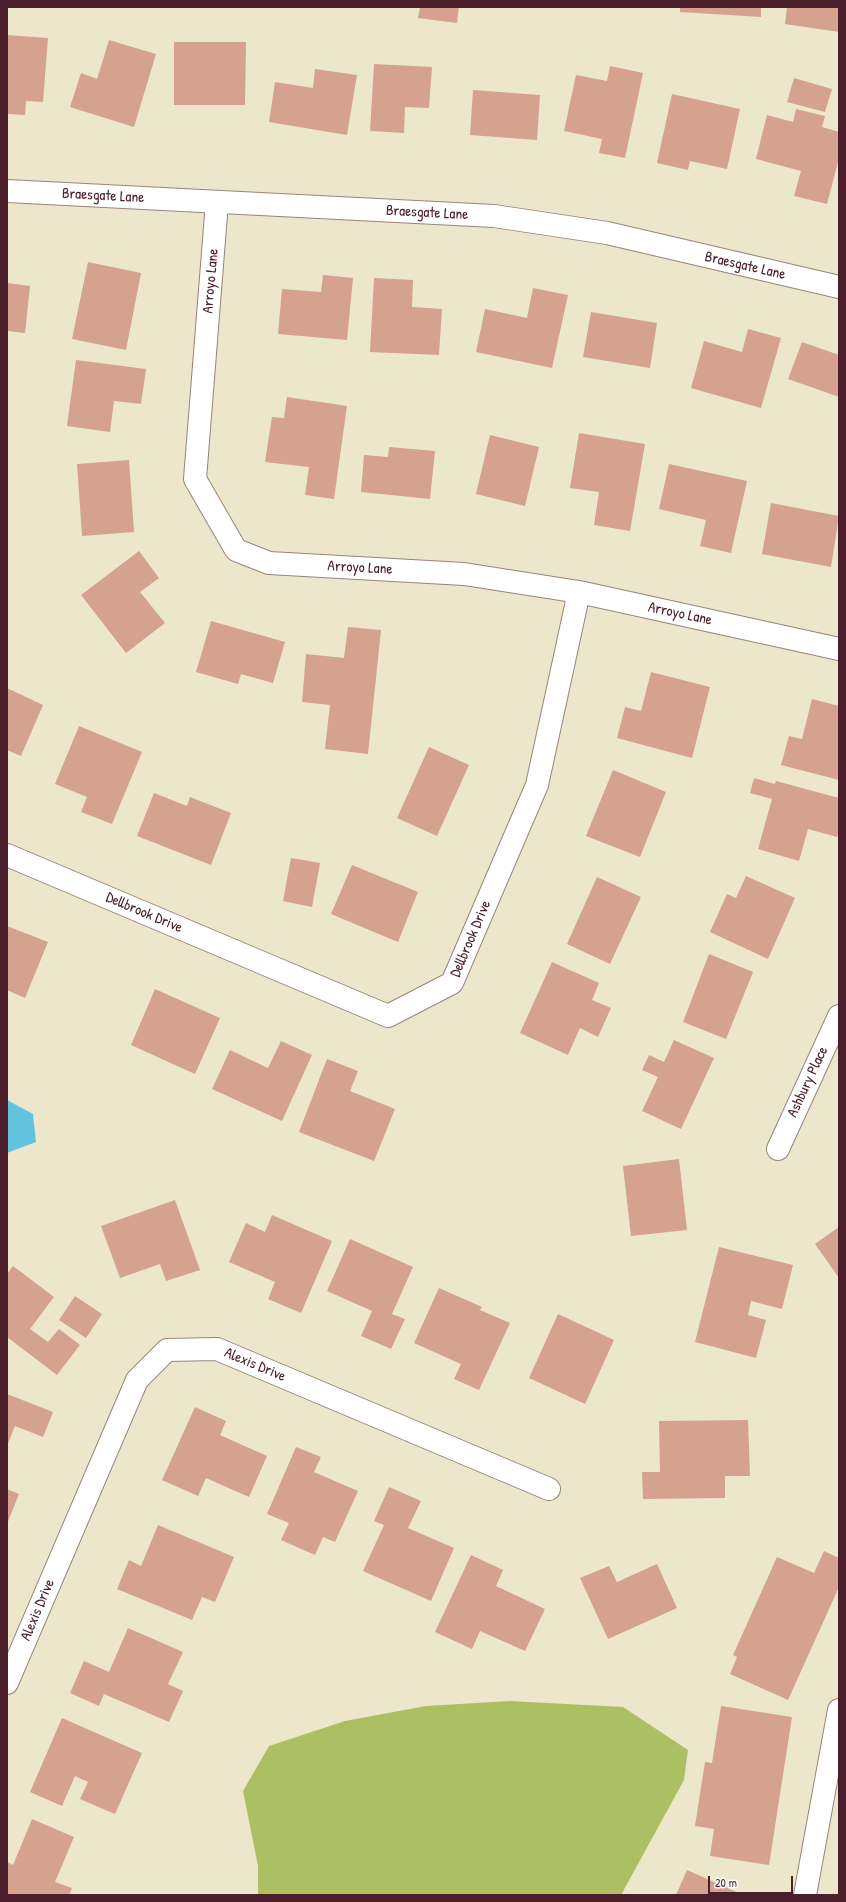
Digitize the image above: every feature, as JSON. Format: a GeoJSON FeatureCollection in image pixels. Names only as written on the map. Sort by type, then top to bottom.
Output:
{"type":"FeatureCollection","features":[{"type":"Feature","properties":{"kind":"street","name":"Braesgate Lane"},"geometry":{"type":"LineString","coordinates":[[7,192],[494,216],[607,233],[839,288]]}},
{"type":"Feature","properties":{"kind":"street","name":"Arroyo Lane"},"geometry":{"type":"LineString","coordinates":[[217,202],[195,480],[236,550],[269,563],[464,574],[579,592],[839,649]]}},
{"type":"Feature","properties":{"kind":"street","name":"Dellbrook Drive"},"geometry":{"type":"LineString","coordinates":[[7,855],[388,1016],[452,983],[537,785],[579,592]]}},
{"type":"Feature","properties":{"kind":"street","name":"Ashbury Place"},"geometry":{"type":"LineString","coordinates":[[778,1149],[839,1016]]}},
{"type":"Feature","properties":{"kind":"street","name":"Alexis Drive"},"geometry":{"type":"LineString","coordinates":[[7,1683],[137,1380],[167,1350],[217,1349],[549,1489]]}},
{"type":"Feature","properties":{"kind":"street"},"geometry":{"type":"LineString","coordinates":[[805,1895],[839,1710]]}},
{"type":"Feature","properties":{"kind":"green space"},"geometry":{"type":"Polygon","coordinates":[[[510,1701],[623,1707],[688,1750],[684,1780],[621,1895],[258,1895],[258,1866],[243,1791],[269,1746],[345,1721],[426,1706],[510,1701]]]}},
{"type":"Feature","properties":{"kind":"water"},"geometry":{"type":"Polygon","coordinates":[[[7,1100],[33,1114],[36,1142],[7,1153],[7,1100]]]}},
{"type":"Feature","properties":{"kind":"building"},"geometry":{"type":"Polygon","coordinates":[[[420,7],[459,7],[457,23],[418,18],[420,7]]]}},
{"type":"Feature","properties":{"kind":"building"},"geometry":{"type":"Polygon","coordinates":[[[680,7],[761,7],[761,17],[680,12],[680,7]]]}},
{"type":"Feature","properties":{"kind":"building"},"geometry":{"type":"Polygon","coordinates":[[[787,7],[839,7],[839,32],[785,24],[787,7]]]}},
{"type":"Feature","properties":{"kind":"building"},"geometry":{"type":"Polygon","coordinates":[[[7,35],[48,38],[43,102],[26,101],[25,115],[7,114],[7,35]]]}},
{"type":"Feature","properties":{"kind":"building"},"geometry":{"type":"Polygon","coordinates":[[[109,40],[156,54],[134,127],[70,107],[81,73],[97,79],[109,40]]]}},
{"type":"Feature","properties":{"kind":"building"},"geometry":{"type":"Polygon","coordinates":[[[174,42],[246,42],[245,105],[174,105],[174,42]]]}},
{"type":"Feature","properties":{"kind":"building"},"geometry":{"type":"Polygon","coordinates":[[[374,64],[432,67],[429,108],[405,107],[404,133],[370,131],[374,64]]]}},
{"type":"Feature","properties":{"kind":"building"},"geometry":{"type":"Polygon","coordinates":[[[610,66],[643,73],[625,158],[599,153],[602,139],[564,131],[576,75],[607,81],[610,66]]]}},
{"type":"Feature","properties":{"kind":"building"},"geometry":{"type":"Polygon","coordinates":[[[315,69],[357,75],[347,135],[269,122],[275,82],[313,88],[315,69]]]}},
{"type":"Feature","properties":{"kind":"building"},"geometry":{"type":"Polygon","coordinates":[[[794,78],[832,89],[825,112],[787,102],[794,78]]]}},
{"type":"Feature","properties":{"kind":"building"},"geometry":{"type":"Polygon","coordinates":[[[473,90],[540,95],[537,140],[470,135],[473,90]]]}},
{"type":"Feature","properties":{"kind":"building"},"geometry":{"type":"Polygon","coordinates":[[[672,94],[740,109],[727,169],[690,161],[688,170],[657,163],[672,94]]]}},
{"type":"Feature","properties":{"kind":"building"},"geometry":{"type":"Polygon","coordinates":[[[796,109],[825,116],[822,127],[839,132],[839,158],[827,204],[794,196],[801,171],[756,159],[767,115],[793,122],[796,109]]]}},
{"type":"Feature","properties":{"kind":"building"},"geometry":{"type":"Polygon","coordinates":[[[88,262],[141,273],[126,350],[72,339],[88,262]]]}},
{"type":"Feature","properties":{"kind":"building"},"geometry":{"type":"Polygon","coordinates":[[[323,275],[353,278],[347,340],[278,334],[282,289],[321,292],[323,275]]]}},
{"type":"Feature","properties":{"kind":"building"},"geometry":{"type":"Polygon","coordinates":[[[374,278],[413,280],[412,307],[442,309],[439,355],[370,352],[374,278]]]}},
{"type":"Feature","properties":{"kind":"building"},"geometry":{"type":"Polygon","coordinates":[[[7,283],[30,286],[25,333],[7,331],[7,283]]]}},
{"type":"Feature","properties":{"kind":"building"},"geometry":{"type":"Polygon","coordinates":[[[533,288],[568,295],[552,368],[476,352],[485,309],[527,318],[533,288]]]}},
{"type":"Feature","properties":{"kind":"building"},"geometry":{"type":"Polygon","coordinates":[[[591,312],[657,323],[650,368],[583,357],[591,312]]]}},
{"type":"Feature","properties":{"kind":"building"},"geometry":{"type":"Polygon","coordinates":[[[748,329],[781,338],[761,408],[691,388],[704,341],[742,352],[748,329]]]}},
{"type":"Feature","properties":{"kind":"building"},"geometry":{"type":"Polygon","coordinates":[[[802,342],[839,355],[839,397],[788,379],[802,342]]]}},
{"type":"Feature","properties":{"kind":"building"},"geometry":{"type":"Polygon","coordinates":[[[76,360],[146,369],[141,404],[114,401],[110,432],[67,426],[76,360]]]}},
{"type":"Feature","properties":{"kind":"building"},"geometry":{"type":"Polygon","coordinates":[[[287,397],[347,406],[334,499],[305,495],[309,467],[265,462],[272,417],[284,418],[287,397]]]}},
{"type":"Feature","properties":{"kind":"building"},"geometry":{"type":"Polygon","coordinates":[[[579,433],[645,444],[630,531],[594,525],[599,492],[570,488],[579,433]]]}},
{"type":"Feature","properties":{"kind":"building"},"geometry":{"type":"Polygon","coordinates":[[[490,435],[539,447],[525,506],[476,494],[490,435]]]}},
{"type":"Feature","properties":{"kind":"building"},"geometry":{"type":"Polygon","coordinates":[[[389,447],[435,451],[430,499],[361,492],[364,455],[388,457],[389,447]]]}},
{"type":"Feature","properties":{"kind":"building"},"geometry":{"type":"Polygon","coordinates":[[[129,460],[134,532],[82,536],[77,464],[129,460]]]}},
{"type":"Feature","properties":{"kind":"building"},"geometry":{"type":"Polygon","coordinates":[[[669,464],[747,481],[731,553],[700,546],[706,520],[659,509],[669,464]]]}},
{"type":"Feature","properties":{"kind":"building"},"geometry":{"type":"Polygon","coordinates":[[[771,503],[839,516],[831,567],[762,554],[771,503]]]}},
{"type":"Feature","properties":{"kind":"building"},"geometry":{"type":"Polygon","coordinates":[[[139,551],[159,578],[140,592],[165,623],[126,653],[81,595],[139,551]]]}},
{"type":"Feature","properties":{"kind":"building"},"geometry":{"type":"Polygon","coordinates":[[[211,621],[285,642],[273,683],[241,674],[238,684],[196,672],[211,621]]]}},
{"type":"Feature","properties":{"kind":"building"},"geometry":{"type":"Polygon","coordinates":[[[348,627],[381,630],[368,754],[325,749],[330,705],[302,702],[306,654],[344,658],[348,627]]]}},
{"type":"Feature","properties":{"kind":"building"},"geometry":{"type":"Polygon","coordinates":[[[651,672],[710,687],[692,758],[617,738],[625,707],[641,711],[651,672]]]}},
{"type":"Feature","properties":{"kind":"building"},"geometry":{"type":"Polygon","coordinates":[[[7,688],[43,705],[21,756],[7,750],[7,688]]]}},
{"type":"Feature","properties":{"kind":"building"},"geometry":{"type":"Polygon","coordinates":[[[812,699],[839,706],[839,780],[781,765],[789,736],[802,739],[812,699]]]}},
{"type":"Feature","properties":{"kind":"building"},"geometry":{"type":"Polygon","coordinates":[[[79,726],[142,752],[112,824],[81,812],[87,797],[55,784],[79,726]]]}},
{"type":"Feature","properties":{"kind":"building"},"geometry":{"type":"Polygon","coordinates":[[[429,747],[469,765],[437,836],[397,818],[429,747]]]}},
{"type":"Feature","properties":{"kind":"building"},"geometry":{"type":"Polygon","coordinates":[[[613,770],[666,792],[640,857],[586,836],[613,770]]]}},
{"type":"Feature","properties":{"kind":"building"},"geometry":{"type":"Polygon","coordinates":[[[754,778],[775,784],[776,781],[839,798],[839,831],[837,837],[808,829],[799,861],[758,849],[772,799],[750,793],[754,778]]]}},
{"type":"Feature","properties":{"kind":"building"},"geometry":{"type":"Polygon","coordinates":[[[154,793],[187,806],[190,797],[231,813],[211,865],[137,836],[154,793]]]}},
{"type":"Feature","properties":{"kind":"building"},"geometry":{"type":"Polygon","coordinates":[[[291,858],[320,863],[312,907],[283,901],[291,858]]]}},
{"type":"Feature","properties":{"kind":"building"},"geometry":{"type":"Polygon","coordinates":[[[352,865],[418,892],[398,942],[331,914],[352,865]]]}},
{"type":"Feature","properties":{"kind":"building"},"geometry":{"type":"Polygon","coordinates":[[[746,876],[795,898],[768,959],[710,932],[727,894],[736,898],[746,876]]]}},
{"type":"Feature","properties":{"kind":"building"},"geometry":{"type":"Polygon","coordinates":[[[597,877],[641,897],[610,964],[567,944],[597,877]]]}},
{"type":"Feature","properties":{"kind":"building"},"geometry":{"type":"Polygon","coordinates":[[[7,926],[48,942],[25,998],[7,990],[7,926]]]}},
{"type":"Feature","properties":{"kind":"building"},"geometry":{"type":"Polygon","coordinates":[[[709,954],[753,972],[726,1039],[683,1022],[709,954]]]}},
{"type":"Feature","properties":{"kind":"building"},"geometry":{"type":"Polygon","coordinates":[[[552,962],[599,983],[592,1000],[611,1008],[598,1037],[580,1028],[568,1055],[520,1033],[552,962]]]}},
{"type":"Feature","properties":{"kind":"building"},"geometry":{"type":"Polygon","coordinates":[[[155,989],[220,1018],[195,1074],[131,1045],[155,989]]]}},
{"type":"Feature","properties":{"kind":"building"},"geometry":{"type":"Polygon","coordinates":[[[674,1040],[714,1058],[681,1129],[642,1111],[658,1077],[642,1070],[649,1055],[664,1062],[674,1040]]]}},
{"type":"Feature","properties":{"kind":"building"},"geometry":{"type":"Polygon","coordinates":[[[281,1041],[312,1055],[282,1121],[212,1089],[230,1050],[268,1068],[281,1041]]]}},
{"type":"Feature","properties":{"kind":"building"},"geometry":{"type":"Polygon","coordinates":[[[327,1059],[358,1071],[350,1091],[395,1109],[374,1161],[299,1132],[327,1059]]]}},
{"type":"Feature","properties":{"kind":"building"},"geometry":{"type":"Polygon","coordinates":[[[679,1159],[687,1230],[631,1236],[623,1166],[679,1159]]]}},
{"type":"Feature","properties":{"kind":"building"},"geometry":{"type":"Polygon","coordinates":[[[175,1200],[200,1270],[166,1281],[160,1264],[120,1278],[101,1226],[175,1200]]]}},
{"type":"Feature","properties":{"kind":"building"},"geometry":{"type":"Polygon","coordinates":[[[272,1215],[332,1241],[301,1313],[268,1299],[275,1282],[229,1262],[246,1223],[265,1232],[272,1215]]]}},
{"type":"Feature","properties":{"kind":"building"},"geometry":{"type":"Polygon","coordinates":[[[839,1227],[839,1278],[815,1244],[839,1227]]]}},
{"type":"Feature","properties":{"kind":"building"},"geometry":{"type":"Polygon","coordinates":[[[350,1239],[413,1267],[392,1314],[405,1319],[391,1349],[361,1336],[372,1311],[327,1291],[350,1239]]]}},
{"type":"Feature","properties":{"kind":"building"},"geometry":{"type":"Polygon","coordinates":[[[719,1247],[793,1265],[782,1309],[751,1301],[748,1315],[766,1320],[756,1358],[695,1342],[719,1247]]]}},
{"type":"Feature","properties":{"kind":"building"},"geometry":{"type":"Polygon","coordinates":[[[13,1266],[54,1297],[30,1329],[48,1342],[59,1329],[80,1345],[57,1375],[7,1337],[7,1274],[13,1266]]]}},
{"type":"Feature","properties":{"kind":"building"},"geometry":{"type":"Polygon","coordinates":[[[439,1288],[482,1307],[480,1310],[510,1323],[479,1390],[454,1379],[461,1364],[414,1343],[439,1288]]]}},
{"type":"Feature","properties":{"kind":"building"},"geometry":{"type":"Polygon","coordinates":[[[75,1296],[102,1314],[86,1338],[59,1320],[75,1296]]]}},
{"type":"Feature","properties":{"kind":"building"},"geometry":{"type":"Polygon","coordinates":[[[558,1314],[614,1340],[585,1404],[529,1378],[558,1314]]]}},
{"type":"Feature","properties":{"kind":"building"},"geometry":{"type":"Polygon","coordinates":[[[7,1394],[53,1412],[43,1437],[15,1426],[7,1446],[7,1394]]]}},
{"type":"Feature","properties":{"kind":"building"},"geometry":{"type":"Polygon","coordinates":[[[195,1407],[226,1421],[220,1435],[267,1456],[249,1497],[206,1478],[198,1496],[162,1480],[195,1407]]]}},
{"type":"Feature","properties":{"kind":"building"},"geometry":{"type":"Polygon","coordinates":[[[748,1420],[750,1476],[725,1476],[725,1498],[643,1499],[642,1472],[660,1472],[659,1421],[748,1420]]]}},
{"type":"Feature","properties":{"kind":"building"},"geometry":{"type":"Polygon","coordinates":[[[296,1447],[321,1457],[314,1472],[358,1491],[335,1542],[323,1537],[315,1555],[281,1540],[289,1523],[267,1514],[296,1447]]]}},
{"type":"Feature","properties":{"kind":"building"},"geometry":{"type":"Polygon","coordinates":[[[389,1487],[421,1501],[408,1528],[454,1548],[431,1601],[363,1571],[384,1525],[374,1521],[389,1487]]]}},
{"type":"Feature","properties":{"kind":"building"},"geometry":{"type":"Polygon","coordinates":[[[7,1489],[19,1494],[7,1524],[7,1489]]]}},
{"type":"Feature","properties":{"kind":"building"},"geometry":{"type":"Polygon","coordinates":[[[158,1525],[234,1557],[215,1602],[202,1597],[192,1620],[117,1589],[129,1560],[141,1566],[158,1525]]]}},
{"type":"Feature","properties":{"kind":"building"},"geometry":{"type":"Polygon","coordinates":[[[824,1551],[839,1558],[839,1587],[788,1700],[730,1674],[737,1657],[733,1655],[777,1557],[814,1573],[824,1551]]]}},
{"type":"Feature","properties":{"kind":"building"},"geometry":{"type":"Polygon","coordinates":[[[471,1555],[503,1570],[496,1586],[545,1609],[525,1651],[480,1631],[472,1649],[435,1632],[471,1555]]]}},
{"type":"Feature","properties":{"kind":"building"},"geometry":{"type":"Polygon","coordinates":[[[657,1564],[677,1608],[608,1639],[580,1578],[609,1566],[617,1582],[657,1564]]]}},
{"type":"Feature","properties":{"kind":"building"},"geometry":{"type":"Polygon","coordinates":[[[128,1628],[183,1652],[168,1684],[183,1691],[169,1722],[104,1694],[99,1706],[70,1693],[84,1661],[109,1672],[128,1628]]]}},
{"type":"Feature","properties":{"kind":"building"},"geometry":{"type":"Polygon","coordinates":[[[721,1706],[792,1717],[769,1865],[710,1856],[714,1829],[695,1826],[705,1762],[712,1763],[721,1706]]]}},
{"type":"Feature","properties":{"kind":"building"},"geometry":{"type":"Polygon","coordinates":[[[62,1718],[142,1753],[115,1814],[80,1799],[88,1782],[75,1776],[62,1806],[30,1792],[62,1718]]]}},
{"type":"Feature","properties":{"kind":"building"},"geometry":{"type":"Polygon","coordinates":[[[32,1819],[74,1837],[55,1882],[72,1888],[69,1895],[7,1895],[7,1862],[13,1865],[32,1819]]]}},
{"type":"Feature","properties":{"kind":"building"},"geometry":{"type":"Polygon","coordinates":[[[687,1870],[743,1895],[676,1895],[687,1870]]]}}]}
